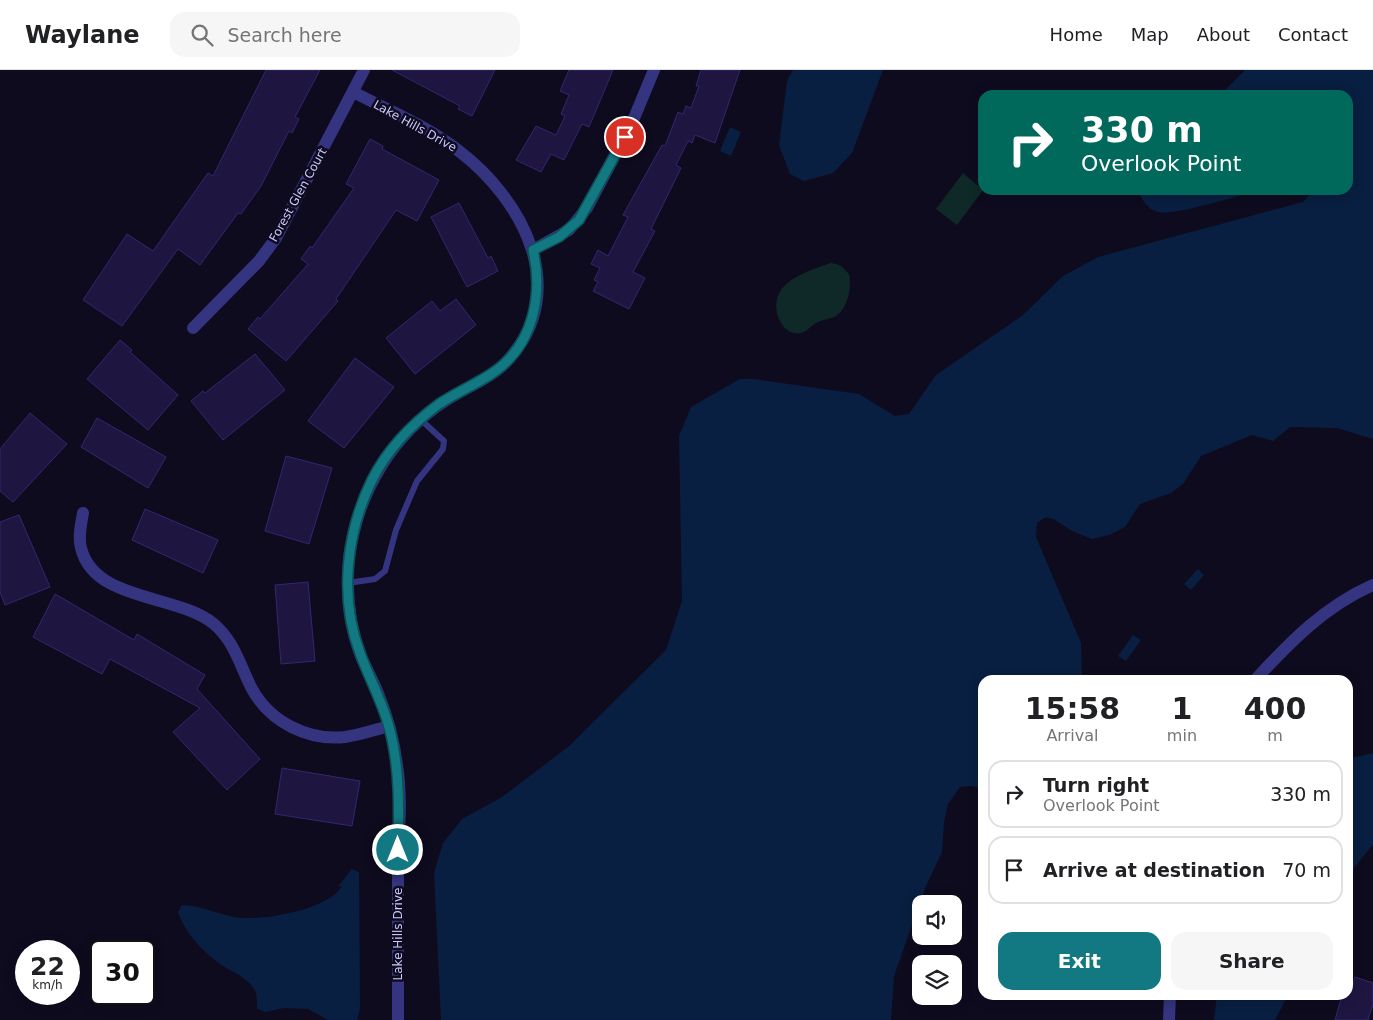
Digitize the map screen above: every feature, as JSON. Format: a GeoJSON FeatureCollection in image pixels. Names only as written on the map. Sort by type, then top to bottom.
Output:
{"type":"FeatureCollection","features":[{"type":"Feature","properties":{"kind":"street","name":"Forest Glen Court"},"geometry":{"type":"LineString","coordinates":[[194,328],[267,251],[292,210],[364,70]]}},
{"type":"Feature","properties":{"kind":"street"},"geometry":{"type":"LineString","coordinates":[[533,250],[569,230],[583,214],[632,123],[654,70]]}},
{"type":"Feature","properties":{"kind":"street","name":"Lake Hills Drive"},"geometry":{"type":"LineString","coordinates":[[353,92],[447,142],[481,169],[515,212],[533,250],[538,278],[536,306],[531,322],[517,348],[497,370],[445,400],[402,437],[372,480],[355,525],[348,583],[350,612],[356,641],[379,696],[389,726],[398,782],[398,1020]]}},
{"type":"Feature","properties":{"kind":"street"},"geometry":{"type":"LineString","coordinates":[[83,514],[80,546],[90,566],[115,586],[147,598],[181,606],[213,624],[232,644],[258,700],[277,718],[301,732],[330,738],[361,734],[389,726]]}},
{"type":"Feature","properties":{"kind":"street"},"geometry":{"type":"LineString","coordinates":[[1260,675],[1290,642],[1323,614],[1373,585]]}},
{"type":"Feature","properties":{"kind":"street"},"geometry":{"type":"LineString","coordinates":[[1168,1020],[1170,1000]]}},
{"type":"Feature","properties":{"kind":"lane"},"geometry":{"type":"LineString","coordinates":[[348,583],[375,579],[385,571],[396,530],[417,481],[443,449],[444,441],[420,420]]}},
{"type":"Feature","properties":{"kind":"green space"},"geometry":{"type":"Polygon","coordinates":[[[963,173],[978,186],[979,195],[957,225],[936,209],[963,173]]]}},
{"type":"Feature","properties":{"kind":"green space"},"geometry":{"type":"Polygon","coordinates":[[[831,263],[840,265],[849,274],[850,285],[844,308],[836,316],[818,322],[802,333],[787,330],[779,319],[776,307],[778,296],[783,288],[800,275],[831,263]]]}},
{"type":"Feature","properties":{"kind":"water"},"geometry":{"type":"Polygon","coordinates":[[[793,70],[883,70],[852,153],[833,173],[804,181],[790,174],[779,145],[787,81],[793,70]]]}},
{"type":"Feature","properties":{"kind":"water"},"geometry":{"type":"Polygon","coordinates":[[[1245,70],[1373,70],[1373,439],[1337,428],[1290,427],[1273,441],[1252,435],[1201,456],[1183,484],[1171,493],[1140,504],[1125,527],[1109,535],[1092,539],[1072,531],[1054,519],[1046,517],[1037,523],[1036,537],[1081,643],[1082,675],[978,675],[978,788],[972,786],[960,787],[948,804],[944,822],[942,852],[923,895],[912,895],[912,925],[894,976],[891,1020],[441,1020],[434,873],[443,843],[462,819],[502,797],[568,747],[666,650],[682,601],[679,436],[691,407],[740,379],[754,379],[859,394],[895,416],[909,414],[936,375],[1023,315],[1063,276],[1098,257],[1303,202],[1309,195],[1353,195],[1353,90],[1225,90],[1245,70]]]}},
{"type":"Feature","properties":{"kind":"water"},"geometry":{"type":"Polygon","coordinates":[[[730,127],[741,132],[731,156],[720,151],[730,127]]]}},
{"type":"Feature","properties":{"kind":"water"},"geometry":{"type":"Polygon","coordinates":[[[1140,195],[1242,195],[1192,208],[1166,212],[1158,212],[1151,209],[1140,195]]]}},
{"type":"Feature","properties":{"kind":"water"},"geometry":{"type":"Polygon","coordinates":[[[1198,569],[1204,575],[1191,590],[1184,584],[1198,569]]]}},
{"type":"Feature","properties":{"kind":"water"},"geometry":{"type":"Polygon","coordinates":[[[1133,635],[1141,640],[1126,661],[1118,656],[1133,635]]]}},
{"type":"Feature","properties":{"kind":"water"},"geometry":{"type":"Polygon","coordinates":[[[1373,753],[1373,844],[1353,870],[1353,758],[1373,753]]]}},
{"type":"Feature","properties":{"kind":"water"},"geometry":{"type":"Polygon","coordinates":[[[352,869],[359,872],[360,1009],[357,1020],[328,1020],[308,1009],[284,1008],[265,1012],[257,1009],[254,988],[242,977],[223,966],[202,949],[190,935],[178,912],[182,905],[195,906],[234,917],[260,918],[309,908],[335,894],[342,886],[338,886],[352,869]]]}},
{"type":"Feature","properties":{"kind":"water"},"geometry":{"type":"Polygon","coordinates":[[[1216,1000],[1285,1000],[1275,1020],[1214,1020],[1216,1000]]]}},
{"type":"Feature","properties":{"kind":"building"},"geometry":{"type":"Polygon","coordinates":[[[266,70],[320,70],[295,117],[299,119],[292,133],[289,131],[261,186],[241,214],[238,213],[200,265],[178,249],[122,326],[83,300],[127,234],[153,251],[208,173],[213,176],[266,70]]]}},
{"type":"Feature","properties":{"kind":"building"},"geometry":{"type":"Polygon","coordinates":[[[392,70],[495,70],[472,116],[458,109],[460,106],[392,70]]]}},
{"type":"Feature","properties":{"kind":"building"},"geometry":{"type":"Polygon","coordinates":[[[569,70],[613,70],[589,127],[582,124],[564,160],[551,154],[541,172],[516,160],[536,126],[556,135],[565,116],[561,114],[569,95],[560,91],[569,70]]]}},
{"type":"Feature","properties":{"kind":"building"},"geometry":{"type":"Polygon","coordinates":[[[701,70],[740,70],[715,143],[695,135],[692,143],[688,141],[676,165],[681,168],[651,229],[655,231],[633,272],[645,278],[629,309],[593,291],[598,282],[594,280],[600,268],[591,264],[598,250],[608,256],[628,217],[623,215],[662,145],[665,146],[678,112],[683,114],[686,106],[691,108],[699,86],[696,86],[701,70]]]}},
{"type":"Feature","properties":{"kind":"building"},"geometry":{"type":"Polygon","coordinates":[[[370,139],[383,146],[382,149],[439,180],[417,221],[396,210],[336,299],[338,301],[286,361],[248,329],[258,317],[260,319],[308,264],[301,259],[310,246],[312,248],[354,188],[346,184],[370,139]]]}},
{"type":"Feature","properties":{"kind":"building"},"geometry":{"type":"Polygon","coordinates":[[[459,203],[488,258],[491,256],[498,271],[467,287],[431,217],[459,203]]]}},
{"type":"Feature","properties":{"kind":"building"},"geometry":{"type":"Polygon","coordinates":[[[456,299],[476,325],[415,374],[386,338],[432,301],[440,311],[456,299]]]}},
{"type":"Feature","properties":{"kind":"building"},"geometry":{"type":"Polygon","coordinates":[[[120,340],[132,350],[130,352],[178,395],[148,430],[87,379],[120,340]]]}},
{"type":"Feature","properties":{"kind":"building"},"geometry":{"type":"Polygon","coordinates":[[[255,354],[285,390],[223,440],[191,401],[203,391],[205,393],[255,354]]]}},
{"type":"Feature","properties":{"kind":"building"},"geometry":{"type":"Polygon","coordinates":[[[355,358],[394,387],[344,448],[308,421],[355,358]]]}},
{"type":"Feature","properties":{"kind":"building"},"geometry":{"type":"Polygon","coordinates":[[[30,413],[67,444],[13,502],[0,491],[0,449],[30,413]]]}},
{"type":"Feature","properties":{"kind":"building"},"geometry":{"type":"Polygon","coordinates":[[[97,418],[166,457],[148,488],[81,447],[97,418]]]}},
{"type":"Feature","properties":{"kind":"building"},"geometry":{"type":"Polygon","coordinates":[[[286,456],[332,468],[309,544],[265,531],[286,456]]]}},
{"type":"Feature","properties":{"kind":"building"},"geometry":{"type":"Polygon","coordinates":[[[145,509],[218,540],[203,573],[132,540],[145,509]]]}},
{"type":"Feature","properties":{"kind":"building"},"geometry":{"type":"Polygon","coordinates":[[[19,515],[50,587],[5,605],[0,592],[0,522],[19,515]]]}},
{"type":"Feature","properties":{"kind":"building"},"geometry":{"type":"Polygon","coordinates":[[[308,582],[315,661],[281,664],[275,585],[308,582]]]}},
{"type":"Feature","properties":{"kind":"building"},"geometry":{"type":"Polygon","coordinates":[[[55,594],[134,640],[137,634],[205,675],[197,689],[260,759],[227,790],[173,732],[200,708],[110,659],[102,674],[33,637],[55,594]]]}},
{"type":"Feature","properties":{"kind":"building"},"geometry":{"type":"Polygon","coordinates":[[[282,768],[360,781],[352,826],[275,814],[282,768]]]}},
{"type":"Feature","properties":{"kind":"building"},"geometry":{"type":"Polygon","coordinates":[[[1355,977],[1373,983],[1373,1004],[1368,1020],[1335,1020],[1341,1000],[1353,1000],[1355,977]]]}},
{"type":"Feature","properties":{"kind":"route"},"geometry":{"type":"LineString","coordinates":[[398,850],[398,769],[393,741],[379,696],[356,641],[348,597],[348,570],[352,540],[360,509],[372,480],[402,437],[439,404],[462,390],[473,386],[497,370],[517,348],[525,336],[536,306],[538,278],[533,250],[559,237],[579,220],[625,137]]}}]}
